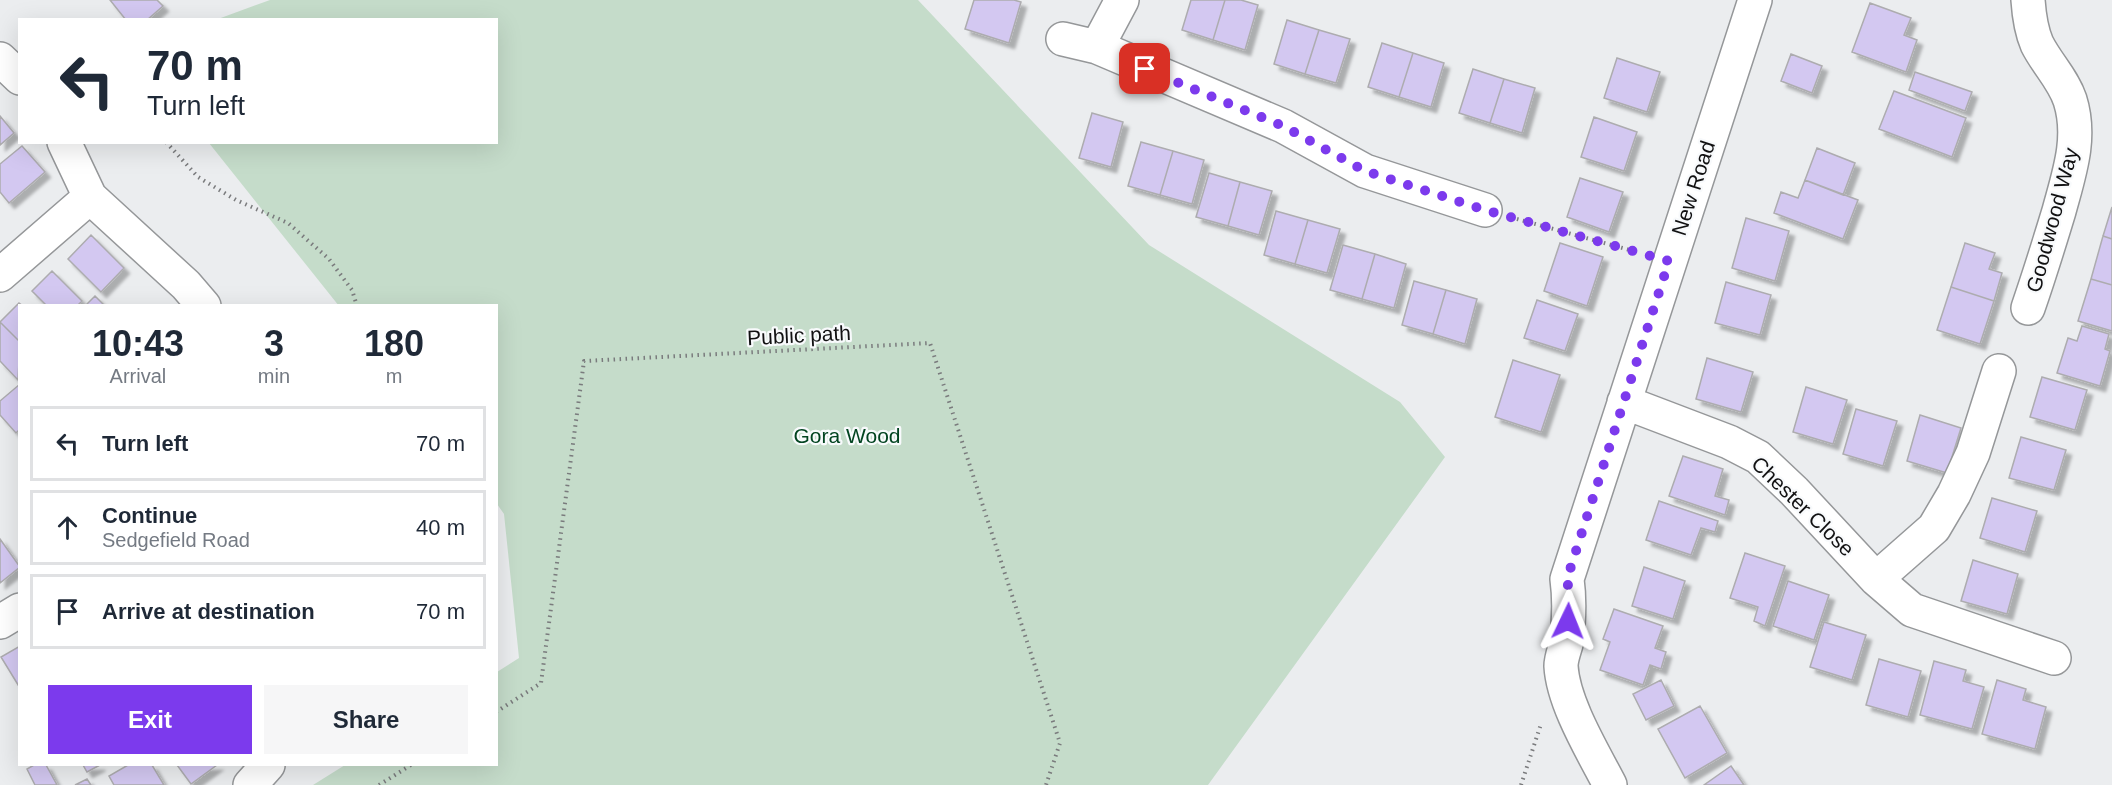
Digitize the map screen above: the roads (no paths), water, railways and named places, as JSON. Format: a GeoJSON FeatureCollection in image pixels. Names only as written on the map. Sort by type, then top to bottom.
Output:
{"type":"FeatureCollection","features":[{"type":"Feature","properties":{"kind":"street"},"geometry":{"type":"LineString","coordinates":[[1097,47],[1122,0]]}},
{"type":"Feature","properties":{"kind":"street","name":"New Road"},"geometry":{"type":"LineString","coordinates":[[1610,785],[1564,688],[1561,664],[1566,645],[1570,599],[1567,579],[1755,0]]}},
{"type":"Feature","properties":{"kind":"street","name":"Goodwood Way"},"geometry":{"type":"LineString","coordinates":[[2028,0],[2029,21],[2038,45],[2055,70],[2069,98],[2076,124],[2074,158],[2049,246],[2028,308]]}},
{"type":"Feature","properties":{"kind":"street"},"geometry":{"type":"LineString","coordinates":[[1063,39],[1097,47],[1283,126],[1365,171],[1485,210]]}},
{"type":"Feature","properties":{"kind":"street"},"geometry":{"type":"LineString","coordinates":[[0,59],[18,76]]}},
{"type":"Feature","properties":{"kind":"street"},"geometry":{"type":"LineString","coordinates":[[65,144],[90,197],[186,285],[202,304]]}},
{"type":"Feature","properties":{"kind":"street"},"geometry":{"type":"LineString","coordinates":[[0,275],[90,197]]}},
{"type":"Feature","properties":{"kind":"street"},"geometry":{"type":"LineString","coordinates":[[1876,579],[1934,528],[1954,494],[1972,453],[1999,371]]}},
{"type":"Feature","properties":{"kind":"street","name":"Chester Close"},"geometry":{"type":"LineString","coordinates":[[1624,402],[1729,442],[1758,457],[1794,491],[1876,579],[1912,610],[2054,658]]}},
{"type":"Feature","properties":{"kind":"street"},"geometry":{"type":"LineString","coordinates":[[0,622],[18,611]]}},
{"type":"Feature","properties":{"kind":"street"},"geometry":{"type":"LineString","coordinates":[[250,785],[267,766]]}},
{"type":"Feature","properties":{"kind":"park label","name":"Gora Wood"},"geometry":{"type":"Point","coordinates":[847,435]}}]}
